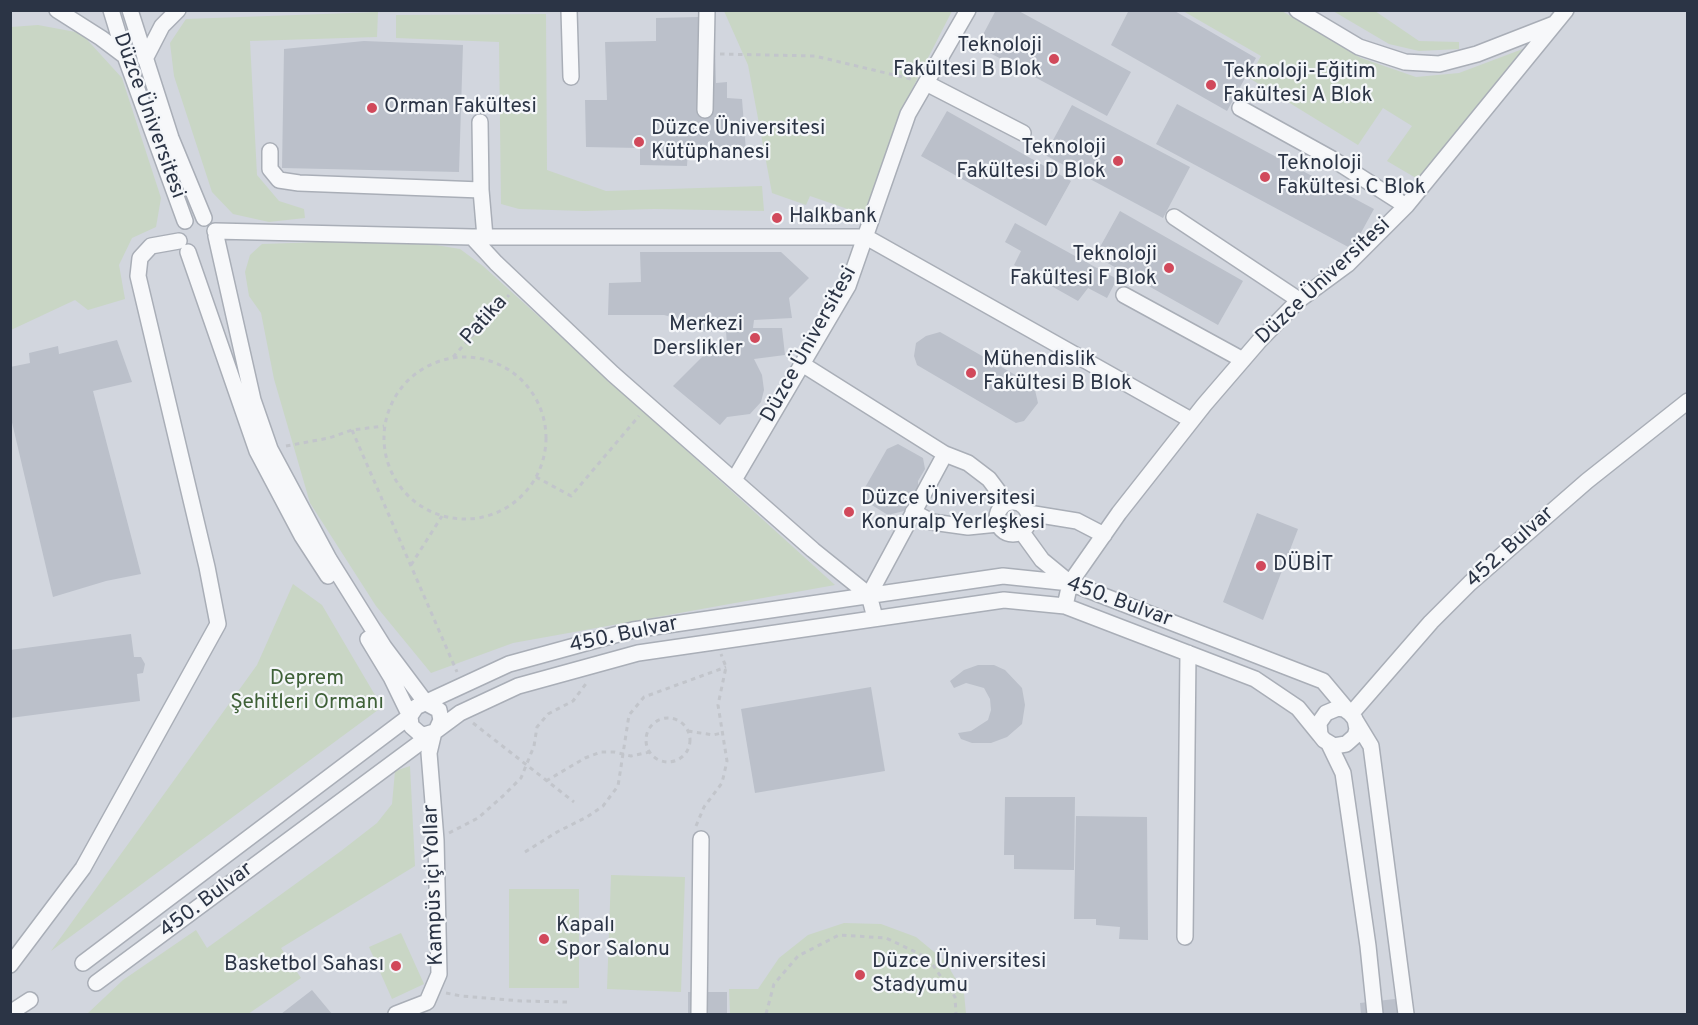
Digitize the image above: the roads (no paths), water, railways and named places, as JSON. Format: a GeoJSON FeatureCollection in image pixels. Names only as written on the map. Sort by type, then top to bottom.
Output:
{"type":"FeatureCollection","features":[{"type":"Feature","properties":{"kind":"street"},"geometry":{"type":"LineString","coordinates":[[57,10],[125,56]]}},
{"type":"Feature","properties":{"kind":"street","name":"Düzce Üniversitesi"},"geometry":{"type":"LineString","coordinates":[[111,10],[125,56],[185,221]]}},
{"type":"Feature","properties":{"kind":"street","name":"Düzce Üniversitesi"},"geometry":{"type":"LineString","coordinates":[[130,10],[171,138],[204,218]]}},
{"type":"Feature","properties":{"kind":"street"},"geometry":{"type":"LineString","coordinates":[[146,59],[162,26],[178,10]]}},
{"type":"Feature","properties":{"kind":"street"},"geometry":{"type":"LineString","coordinates":[[569,10],[571,77]]}},
{"type":"Feature","properties":{"kind":"street"},"geometry":{"type":"LineString","coordinates":[[705,110],[707,10]]}},
{"type":"Feature","properties":{"kind":"street","name":"Düzce Üniversitesi"},"geometry":{"type":"LineString","coordinates":[[734,480],[848,285],[908,114],[968,10]]}},
{"type":"Feature","properties":{"kind":"street","name":"Düzce Üniversitesi"},"geometry":{"type":"LineString","coordinates":[[1297,10],[1359,47],[1405,62],[1439,64],[1477,54],[1554,24]]}},
{"type":"Feature","properties":{"kind":"street","name":"Düzce Üniversitesi"},"geometry":{"type":"LineString","coordinates":[[1065,606],[1070,583],[1191,420],[1299,300],[1348,264],[1406,206],[1566,10]]}},
{"type":"Feature","properties":{"kind":"street"},"geometry":{"type":"LineString","coordinates":[[926,83],[1023,133]]}},
{"type":"Feature","properties":{"kind":"street"},"geometry":{"type":"LineString","coordinates":[[1240,108],[1334,160],[1406,206]]}},
{"type":"Feature","properties":{"kind":"street"},"geometry":{"type":"LineString","coordinates":[[480,122],[481,190],[478,237],[519,285],[648,405],[813,550],[869,595],[875,618]]}},
{"type":"Feature","properties":{"kind":"street"},"geometry":{"type":"LineString","coordinates":[[270,151],[270,170],[279,180],[298,183],[481,190]]}},
{"type":"Feature","properties":{"kind":"street"},"geometry":{"type":"LineString","coordinates":[[1174,217],[1299,300]]}},
{"type":"Feature","properties":{"kind":"street"},"geometry":{"type":"LineString","coordinates":[[191,218],[204,218],[209,221],[216,233],[253,400],[270,449],[329,559],[384,647],[426,703],[435,707],[441,715],[440,725],[436,731],[424,735],[411,726],[410,716],[391,677],[302,536],[257,452],[179,230],[185,221],[191,218]]}},
{"type":"Feature","properties":{"kind":"street"},"geometry":{"type":"LineString","coordinates":[[216,233],[478,237],[866,237],[1191,420]]}},
{"type":"Feature","properties":{"kind":"street"},"geometry":{"type":"LineString","coordinates":[[10,965],[83,868],[218,624],[207,567],[138,276],[140,258],[152,246],[184,247],[194,254],[204,253],[213,246],[216,233]]}},
{"type":"Feature","properties":{"kind":"street"},"geometry":{"type":"LineString","coordinates":[[1124,295],[1243,360]]}},
{"type":"Feature","properties":{"kind":"street"},"geometry":{"type":"LineString","coordinates":[[802,364],[945,454],[968,463],[989,479],[1007,503]]}},
{"type":"Feature","properties":{"kind":"street","name":"452. Bulvar"},"geometry":{"type":"LineString","coordinates":[[1353,716],[1431,622],[1470,583],[1587,481],[1688,401]]}},
{"type":"Feature","properties":{"kind":"street"},"geometry":{"type":"LineString","coordinates":[[869,595],[945,454]]}},
{"type":"Feature","properties":{"kind":"street"},"geometry":{"type":"LineString","coordinates":[[1017,502],[1026,508],[1028,513],[1028,524],[1016,533],[1005,532],[998,524],[997,514],[1002,505],[1007,503],[1017,502]]}},
{"type":"Feature","properties":{"kind":"street"},"geometry":{"type":"LineString","coordinates":[[913,512],[932,522],[968,527],[998,524]]}},
{"type":"Feature","properties":{"kind":"street"},"geometry":{"type":"LineString","coordinates":[[1028,513],[1077,521],[1104,535]]}},
{"type":"Feature","properties":{"kind":"street"},"geometry":{"type":"LineString","coordinates":[[1021,531],[1042,560],[1070,583]]}},
{"type":"Feature","properties":{"kind":"street","name":"450. Bulvar"},"geometry":{"type":"LineString","coordinates":[[426,703],[508,664],[633,630],[1003,576],[1070,583],[1323,681],[1353,716],[1371,746],[1406,1014]]}},
{"type":"Feature","properties":{"kind":"street","name":"450. Bulvar"},"geometry":{"type":"LineString","coordinates":[[96,983],[460,713],[518,686],[638,653],[1004,600],[1065,606],[1255,679],[1298,708],[1325,739],[1343,773],[1368,946],[1375,1014]]}},
{"type":"Feature","properties":{"kind":"street"},"geometry":{"type":"LineString","coordinates":[[1185,937],[1188,653]]}},
{"type":"Feature","properties":{"kind":"street"},"geometry":{"type":"LineString","coordinates":[[410,716],[416,707],[426,703]]}},
{"type":"Feature","properties":{"kind":"street"},"geometry":{"type":"LineString","coordinates":[[1338,708],[1344,709],[1353,716],[1357,729],[1352,741],[1341,746],[1325,739],[1319,723],[1326,713],[1338,708]]}},
{"type":"Feature","properties":{"kind":"street","name":"450. Bulvar"},"geometry":{"type":"LineString","coordinates":[[83,963],[410,716]]}},
{"type":"Feature","properties":{"kind":"street","name":"Kampüs içi Yollar"},"geometry":{"type":"LineString","coordinates":[[403,1013],[428,1002],[439,974],[436,840],[429,753],[436,731]]}},
{"type":"Feature","properties":{"kind":"street"},"geometry":{"type":"LineString","coordinates":[[699,1014],[701,838]]}},
{"type":"Feature","properties":{"kind":"place","name":"Teknoloji Fakültesi B Blok"},"geometry":{"type":"Point","coordinates":[1054,59]}},
{"type":"Feature","properties":{"kind":"place","name":"Teknoloji-Eğitim Fakültesi A Blok"},"geometry":{"type":"Point","coordinates":[1211,85]}},
{"type":"Feature","properties":{"kind":"place","name":"Orman Fakültesi"},"geometry":{"type":"Point","coordinates":[372,108]}},
{"type":"Feature","properties":{"kind":"place","name":"Düzce Üniversitesi Kütüphanesi"},"geometry":{"type":"Point","coordinates":[639,142]}},
{"type":"Feature","properties":{"kind":"place","name":"Teknoloji Fakültesi D Blok"},"geometry":{"type":"Point","coordinates":[1118,161]}},
{"type":"Feature","properties":{"kind":"place","name":"Teknoloji Fakültesi C Blok"},"geometry":{"type":"Point","coordinates":[1265,177]}},
{"type":"Feature","properties":{"kind":"place","name":"Halkbank"},"geometry":{"type":"Point","coordinates":[777,218]}},
{"type":"Feature","properties":{"kind":"place","name":"Teknoloji Fakültesi F Blok"},"geometry":{"type":"Point","coordinates":[1169,268]}},
{"type":"Feature","properties":{"kind":"place","name":"Merkezi Derslikler"},"geometry":{"type":"Point","coordinates":[755,338]}},
{"type":"Feature","properties":{"kind":"place","name":"Mühendislik Fakültesi B Blok"},"geometry":{"type":"Point","coordinates":[971,373]}},
{"type":"Feature","properties":{"kind":"place","name":"Düzce Üniversitesi Konuralp Yerleşkesi"},"geometry":{"type":"Point","coordinates":[849,512]}},
{"type":"Feature","properties":{"kind":"place","name":"DÜBİT"},"geometry":{"type":"Point","coordinates":[1261,566]}},
{"type":"Feature","properties":{"kind":"place","name":"Kapalı Spor Salonu"},"geometry":{"type":"Point","coordinates":[544,939]}},
{"type":"Feature","properties":{"kind":"place","name":"Basketbol Sahası"},"geometry":{"type":"Point","coordinates":[396,966]}},
{"type":"Feature","properties":{"kind":"place","name":"Düzce Üniversitesi Stadyumu"},"geometry":{"type":"Point","coordinates":[860,975]}},
{"type":"Feature","properties":{"kind":"park label","name":"Deprem Şehitleri Ormanı"},"geometry":{"type":"Point","coordinates":[307,692]}}]}
